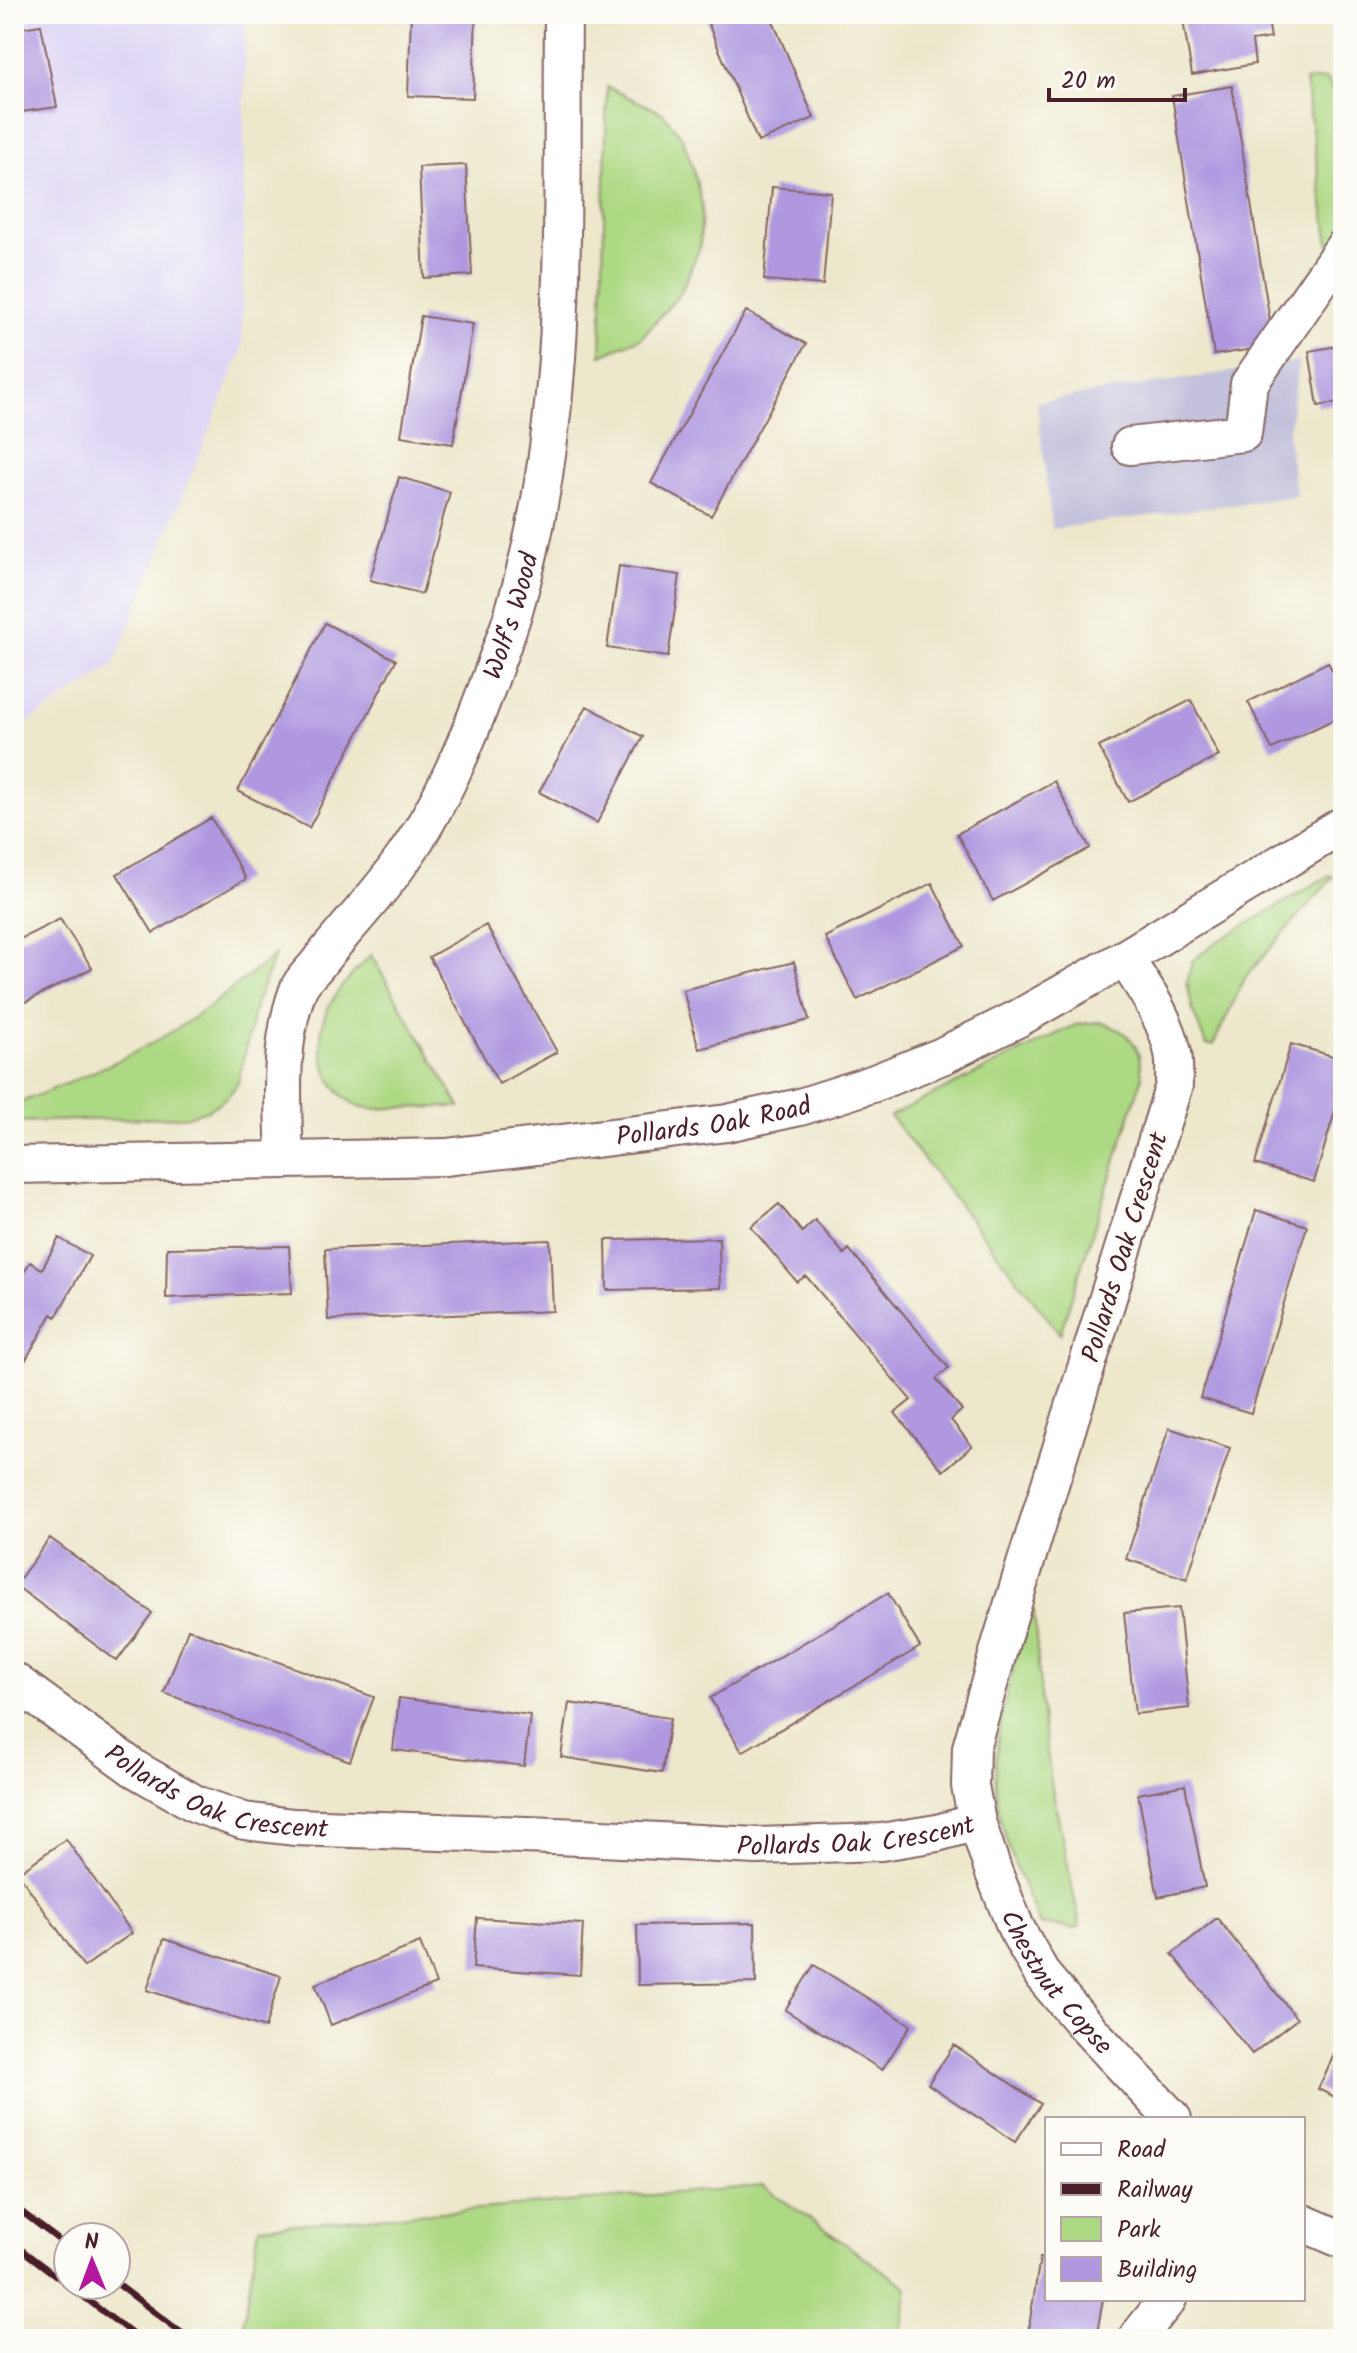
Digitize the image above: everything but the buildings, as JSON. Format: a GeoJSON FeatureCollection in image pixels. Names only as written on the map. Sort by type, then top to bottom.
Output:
{"type":"FeatureCollection","features":[{"type":"Feature","properties":{"kind":"street","name":"Wolf's Wood"},"geometry":{"type":"LineString","coordinates":[[285,1159],[283,1099],[287,1037],[298,988],[373,900],[400,863],[427,821],[470,735],[515,608],[542,500],[553,411],[563,223],[563,14]]}},
{"type":"Feature","properties":{"kind":"street"},"geometry":{"type":"LineString","coordinates":[[1130,446],[1243,433],[1249,384],[1343,248]]}},
{"type":"Feature","properties":{"kind":"street","name":"Pollards Oak Road"},"geometry":{"type":"LineString","coordinates":[[14,1165],[446,1157],[727,1123],[800,1107],[872,1084],[942,1056],[1017,1019],[1125,958],[1343,825]]}},
{"type":"Feature","properties":{"kind":"street","name":"Pollards Oak Crescent"},"geometry":{"type":"LineString","coordinates":[[14,1681],[135,1769],[196,1804],[244,1821],[294,1827],[757,1846],[881,1842],[937,1833],[977,1822],[970,1786],[971,1748],[1174,1085],[1174,1056],[1166,1029],[1125,958]]}},
{"type":"Feature","properties":{"kind":"street","name":"Chestnut Copse"},"geometry":{"type":"LineString","coordinates":[[977,1822],[1016,1928],[1043,1976],[1171,2117]]}},
{"type":"Feature","properties":{"kind":"street"},"geometry":{"type":"LineString","coordinates":[[1305,2224],[1343,2240]]}},
{"type":"Feature","properties":{"kind":"street"},"geometry":{"type":"LineString","coordinates":[[1136,2339],[1166,2301]]}},
{"type":"Feature","properties":{"kind":"shaded area"},"geometry":{"type":"Polygon","coordinates":[[[14,14],[245,14],[242,350],[113,666],[14,732],[14,14]]]}},
{"type":"Feature","properties":{"kind":"shaded area"},"geometry":{"type":"Polygon","coordinates":[[[1299,361],[1288,435],[1296,496],[1052,529],[1037,402],[1299,361]]]}},
{"type":"Feature","properties":{"kind":"green space"},"geometry":{"type":"Polygon","coordinates":[[[1326,79],[1343,102],[1343,261],[1329,245],[1305,81],[1326,79]]]}},
{"type":"Feature","properties":{"kind":"green space"},"geometry":{"type":"Polygon","coordinates":[[[607,87],[663,113],[682,137],[702,204],[700,247],[680,294],[641,338],[601,355],[607,87]]]}},
{"type":"Feature","properties":{"kind":"green space"},"geometry":{"type":"Polygon","coordinates":[[[1330,875],[1333,877],[1246,976],[1213,1045],[1206,1045],[1193,1011],[1187,982],[1192,962],[1210,946],[1330,875]]]}},
{"type":"Feature","properties":{"kind":"green space"},"geometry":{"type":"Polygon","coordinates":[[[275,955],[256,1003],[238,1083],[227,1097],[208,1110],[184,1117],[14,1122],[14,1105],[94,1072],[152,1043],[198,1014],[275,955]]]}},
{"type":"Feature","properties":{"kind":"green space"},"geometry":{"type":"Polygon","coordinates":[[[371,955],[460,1107],[370,1109],[353,1104],[333,1084],[323,1056],[322,1026],[340,989],[371,955]]]}},
{"type":"Feature","properties":{"kind":"green space"},"geometry":{"type":"Polygon","coordinates":[[[1099,1022],[1119,1030],[1132,1041],[1139,1056],[1142,1078],[1060,1334],[890,1116],[1075,1025],[1099,1022]]]}},
{"type":"Feature","properties":{"kind":"green space"},"geometry":{"type":"Polygon","coordinates":[[[1034,1612],[1052,1788],[1080,1925],[1075,1929],[1039,1924],[1009,1850],[997,1799],[997,1745],[1001,1718],[1029,1613],[1034,1612]]]}},
{"type":"Feature","properties":{"kind":"green space"},"geometry":{"type":"Polygon","coordinates":[[[763,2186],[908,2288],[900,2339],[261,2339],[243,2326],[259,2227],[763,2186]]]}},
{"type":"Feature","properties":{"kind":"railway"},"geometry":{"type":"LineString","coordinates":[[14,2206],[52,2235]]}},
{"type":"Feature","properties":{"kind":"railway"},"geometry":{"type":"LineString","coordinates":[[14,2244],[139,2339]]}},
{"type":"Feature","properties":{"kind":"railway"},"geometry":{"type":"LineString","coordinates":[[132,2295],[190,2339]]}}]}
